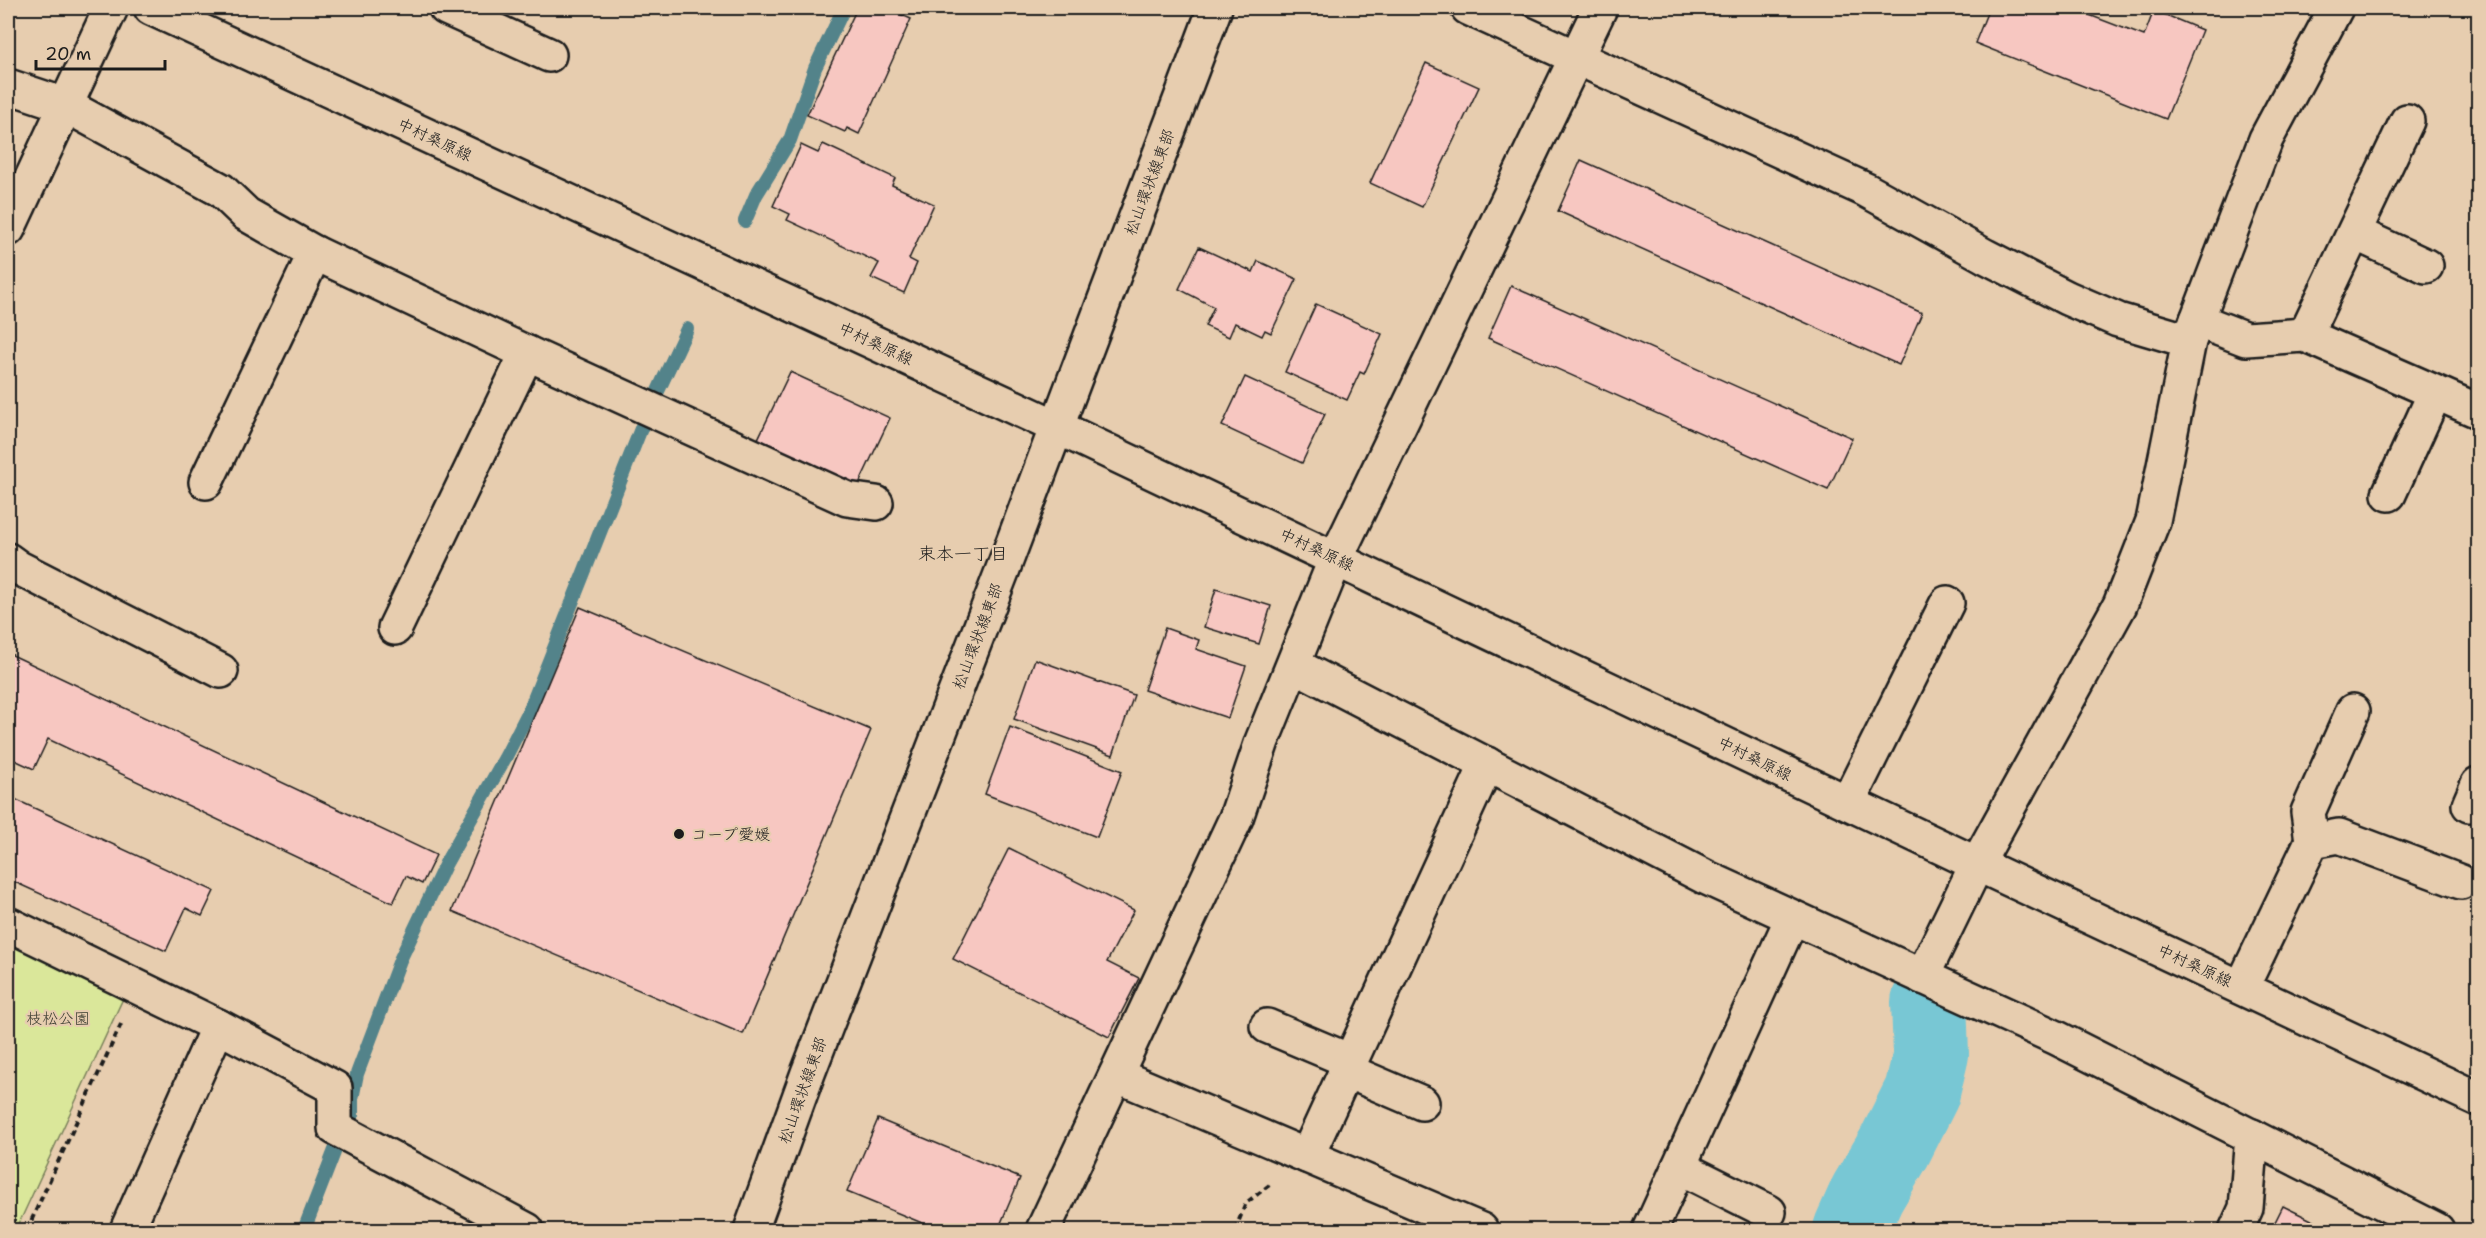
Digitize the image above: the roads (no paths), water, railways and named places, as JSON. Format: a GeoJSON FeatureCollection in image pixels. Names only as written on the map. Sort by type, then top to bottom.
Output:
{"type":"FeatureCollection","features":[{"type":"Feature","properties":{"kind":"street"},"geometry":{"type":"LineString","coordinates":[[8,229],[111,8]]}},
{"type":"Feature","properties":{"kind":"street","name":"中村桑原線"},"geometry":{"type":"LineString","coordinates":[[151,8],[1336,558],[1977,864],[2478,1099]]}},
{"type":"Feature","properties":{"kind":"street"},"geometry":{"type":"LineString","coordinates":[[446,8],[549,55]]}},
{"type":"Feature","properties":{"kind":"street","name":"松山環状線東部"},"geometry":{"type":"LineString","coordinates":[[751,1230],[808,1072],[1215,8]]}},
{"type":"Feature","properties":{"kind":"street"},"geometry":{"type":"LineString","coordinates":[[1468,8],[1866,190],[1985,256],[2067,298],[2118,320],[2246,339],[2305,335],[2478,411]]}},
{"type":"Feature","properties":{"kind":"street"},"geometry":{"type":"LineString","coordinates":[[1043,1230],[1236,818],[1262,741],[1336,558],[1600,8]]}},
{"type":"Feature","properties":{"kind":"street"},"geometry":{"type":"LineString","coordinates":[[1922,977],[1977,864],[2120,605],[2153,521],[2193,331],[2266,139],[2336,8]]}},
{"type":"Feature","properties":{"kind":"street"},"geometry":{"type":"LineString","coordinates":[[8,86],[65,105],[221,190],[246,214],[315,253],[847,499],[876,503]]}},
{"type":"Feature","properties":{"kind":"street"},"geometry":{"type":"LineString","coordinates":[[2305,335],[2407,121]]}},
{"type":"Feature","properties":{"kind":"street"},"geometry":{"type":"LineString","coordinates":[[2355,233],[2426,266]]}},
{"type":"Feature","properties":{"kind":"street"},"geometry":{"type":"LineString","coordinates":[[206,482],[315,253]]}},
{"type":"Feature","properties":{"kind":"street"},"geometry":{"type":"LineString","coordinates":[[395,628],[527,353]]}},
{"type":"Feature","properties":{"kind":"street"},"geometry":{"type":"LineString","coordinates":[[2389,494],[2435,393]]}},
{"type":"Feature","properties":{"kind":"street"},"geometry":{"type":"LineString","coordinates":[[8,560],[19,568],[221,671]]}},
{"type":"Feature","properties":{"kind":"street"},"geometry":{"type":"LineString","coordinates":[[1848,802],[1947,603]]}},
{"type":"Feature","properties":{"kind":"street"},"geometry":{"type":"LineString","coordinates":[[1294,665],[1705,877],[2057,1038],[2437,1230]]}},
{"type":"Feature","properties":{"kind":"street"},"geometry":{"type":"LineString","coordinates":[[2242,987],[2312,841],[2308,812],[2353,711]]}},
{"type":"Feature","properties":{"kind":"street"},"geometry":{"type":"LineString","coordinates":[[1307,1156],[1487,764]]}},
{"type":"Feature","properties":{"kind":"street"},"geometry":{"type":"LineString","coordinates":[[2312,841],[2339,836],[2461,882]]}},
{"type":"Feature","properties":{"kind":"street"},"geometry":{"type":"LineString","coordinates":[[1650,1230],[1792,918]]}},
{"type":"Feature","properties":{"kind":"street"},"geometry":{"type":"LineString","coordinates":[[8,924],[218,1026],[335,1088],[335,1128],[527,1230]]}},
{"type":"Feature","properties":{"kind":"street"},"geometry":{"type":"LineString","coordinates":[[127,1230],[218,1026]]}},
{"type":"Feature","properties":{"kind":"street"},"geometry":{"type":"LineString","coordinates":[[1267,1026],[1422,1103]]}},
{"type":"Feature","properties":{"kind":"street"},"geometry":{"type":"LineString","coordinates":[[1116,1075],[1481,1230]]}},
{"type":"Feature","properties":{"kind":"street"},"geometry":{"type":"LineString","coordinates":[[2236,1230],[2246,1208],[2252,1136]]}},
{"type":"Feature","properties":{"kind":"street"},"geometry":{"type":"LineString","coordinates":[[1679,1167],[1769,1212]]}},
{"type":"Feature","properties":{"kind":"waterway"},"geometry":{"type":"LineString","coordinates":[[745,221],[756,195],[790,140],[815,68],[844,8]]}},
{"type":"Feature","properties":{"kind":"waterway"},"geometry":{"type":"LineString","coordinates":[[658,391],[687,329]]}},
{"type":"Feature","properties":{"kind":"waterway"},"geometry":{"type":"LineString","coordinates":[[352,1118],[352,1099],[357,1074],[400,960],[446,863],[530,709],[642,426]]}},
{"type":"Feature","properties":{"kind":"waterway"},"geometry":{"type":"LineString","coordinates":[[1851,1230],[1867,1194],[1894,1148],[1922,1092],[1931,1054],[1929,1002]]}},
{"type":"Feature","properties":{"kind":"waterway"},"geometry":{"type":"LineString","coordinates":[[304,1230],[335,1150]]}},
{"type":"Feature","properties":{"kind":"place","name":"コープ愛媛"},"geometry":{"type":"Point","coordinates":[679,834]}},
{"type":"Feature","properties":{"kind":"district","name":"束本一丁目"},"geometry":{"type":"Point","coordinates":[963,554]}},
{"type":"Feature","properties":{"kind":"park label","name":"枝松公園"},"geometry":{"type":"Point","coordinates":[58,1018]}}]}
